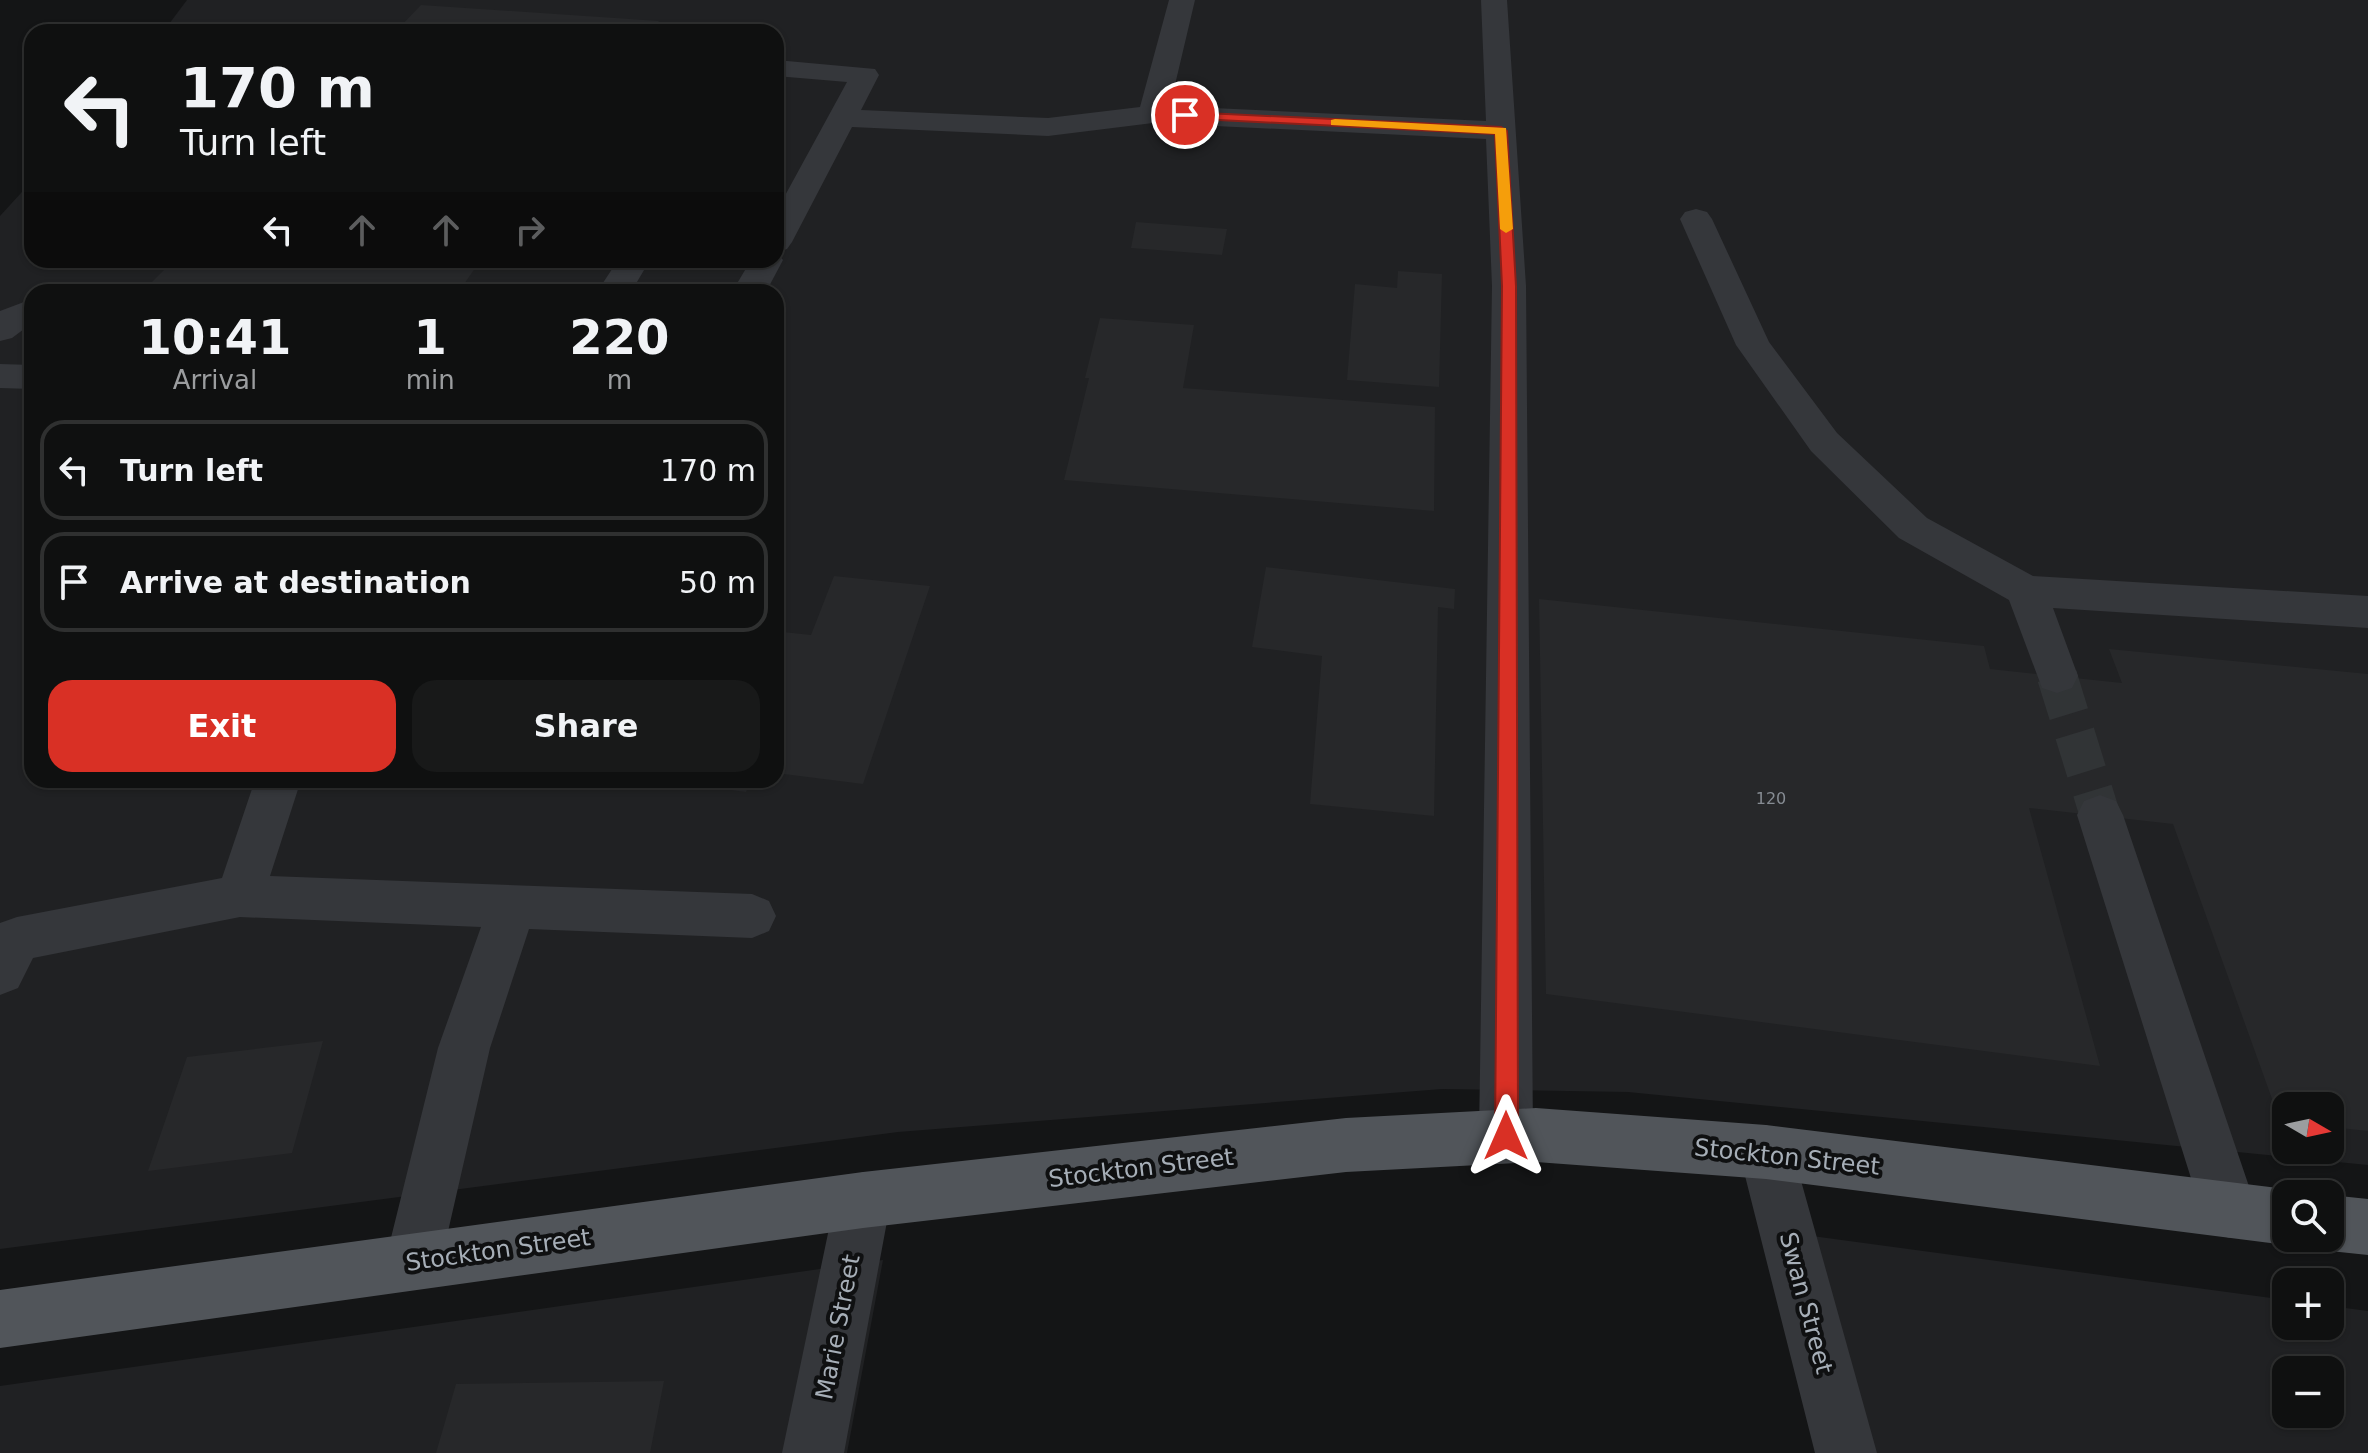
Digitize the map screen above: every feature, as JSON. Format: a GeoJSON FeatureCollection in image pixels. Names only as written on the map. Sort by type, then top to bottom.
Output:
{"type":"FeatureCollection","features":[{"type":"Feature","properties":{"kind":"main road","name":"Stockton Street"},"geometry":{"type":"LineString","coordinates":[[0,1319],[863,1200],[1346,1145],[1506,1136],[1536,1135],[1766,1152],[2272,1215]]}},
{"type":"Feature","properties":{"kind":"main road"},"geometry":{"type":"LineString","coordinates":[[2344,1224],[2368,1227]]}},
{"type":"Feature","properties":{"kind":"street"},"geometry":{"type":"LineString","coordinates":[[1153,114],[1182,0]]}},
{"type":"Feature","properties":{"kind":"street"},"geometry":{"type":"LineString","coordinates":[[1494,0],[1509,286],[1506,1136]]}},
{"type":"Feature","properties":{"kind":"street"},"geometry":{"type":"LineString","coordinates":[[784,69],[865,75],[784,227]]}},
{"type":"Feature","properties":{"kind":"street"},"geometry":{"type":"LineString","coordinates":[[842,118],[1048,127],[1153,114],[1501,131]]}},
{"type":"Feature","properties":{"kind":"street"},"geometry":{"type":"LineString","coordinates":[[1696,219],[1753,345],[1824,442],[1913,528],[2026,591],[2368,612]]}},
{"type":"Feature","properties":{"kind":"street"},"geometry":{"type":"LineString","coordinates":[[0,330],[24,314]]}},
{"type":"Feature","properties":{"kind":"street"},"geometry":{"type":"LineString","coordinates":[[0,376],[24,377]]}},
{"type":"Feature","properties":{"kind":"street"},"geometry":{"type":"LineString","coordinates":[[2026,591],[2057,676]]}},
{"type":"Feature","properties":{"kind":"street"},"geometry":{"type":"LineString","coordinates":[[240,896],[275,788]]}},
{"type":"Feature","properties":{"kind":"street"},"geometry":{"type":"LineString","coordinates":[[2100,815],[2229,1210]]}},
{"type":"Feature","properties":{"kind":"street"},"geometry":{"type":"LineString","coordinates":[[0,972],[17,939],[240,896],[752,916]]}},
{"type":"Feature","properties":{"kind":"street"},"geometry":{"type":"LineString","coordinates":[[413,1262],[464,1048],[512,907]]}},
{"type":"Feature","properties":{"kind":"street","name":"Swan Street"},"geometry":{"type":"LineString","coordinates":[[1766,1152],[1846,1453]]}},
{"type":"Feature","properties":{"kind":"street","name":"Marie Street"},"geometry":{"type":"LineString","coordinates":[[813,1453],[863,1200]]}},
{"type":"Feature","properties":{"kind":"shaded area"},"geometry":{"type":"Polygon","coordinates":[[[187,0],[2368,0],[2368,1165],[2344,1163],[2344,1092],[2272,1092],[2272,1156],[1628,1092],[1442,1089],[898,1132],[0,1249],[0,216],[24,190],[24,268],[784,268],[784,24],[169,24],[187,0]]]}},
{"type":"Feature","properties":{"kind":"shaded area"},"geometry":{"type":"Polygon","coordinates":[[[1812,1236],[2272,1298],[2272,1340],[2344,1340],[2344,1308],[2368,1311],[2368,1453],[1870,1453],[1812,1236]]]}},
{"type":"Feature","properties":{"kind":"shaded area"},"geometry":{"type":"Polygon","coordinates":[[[883,1260],[847,1453],[0,1453],[0,1386],[883,1260]]]}},
{"type":"Feature","properties":{"kind":"building"},"geometry":{"type":"Polygon","coordinates":[[[421,5],[659,21],[657,24],[403,24],[421,5]]]}},
{"type":"Feature","properties":{"kind":"building"},"geometry":{"type":"Polygon","coordinates":[[[1136,222],[1227,229],[1222,255],[1131,248],[1136,222]]]}},
{"type":"Feature","properties":{"kind":"building"},"geometry":{"type":"Polygon","coordinates":[[[166,268],[475,268],[464,284],[151,283],[166,268]]]}},
{"type":"Feature","properties":{"kind":"building"},"geometry":{"type":"Polygon","coordinates":[[[1398,271],[1442,274],[1439,387],[1347,380],[1355,284],[1397,288],[1398,271]]]}},
{"type":"Feature","properties":{"kind":"building"},"geometry":{"type":"Polygon","coordinates":[[[1100,318],[1194,325],[1183,388],[1435,407],[1434,511],[1064,480],[1100,318]]]}},
{"type":"Feature","properties":{"kind":"building"},"geometry":{"type":"Polygon","coordinates":[[[1266,567],[1455,589],[1454,609],[1438,607],[1434,816],[1310,804],[1322,656],[1252,647],[1266,567]]]}},
{"type":"Feature","properties":{"kind":"building"},"geometry":{"type":"Polygon","coordinates":[[[834,576],[930,586],[863,784],[784,774],[784,632],[811,635],[834,576]]]}},
{"type":"Feature","properties":{"kind":"building"},"geometry":{"type":"Polygon","coordinates":[[[1539,599],[1984,646],[1990,669],[2122,683],[2109,649],[2368,674],[2368,1131],[2344,1128],[2344,1092],[2272,1092],[2272,1099],[2173,824],[2029,808],[2100,1066],[1546,994],[1539,599]]]}},
{"type":"Feature","properties":{"kind":"building"},"geometry":{"type":"Polygon","coordinates":[[[716,788],[748,788],[746,792],[716,788]]]}},
{"type":"Feature","properties":{"kind":"building"},"geometry":{"type":"Polygon","coordinates":[[[323,1041],[292,1153],[148,1171],[187,1057],[323,1041]]]}},
{"type":"Feature","properties":{"kind":"building"},"geometry":{"type":"Polygon","coordinates":[[[664,1381],[650,1453],[436,1453],[456,1384],[664,1381]]]}},
{"type":"Feature","properties":{"kind":"tunnel"},"geometry":{"type":"LineString","coordinates":[[2057,676],[2100,815]]}},
{"type":"Feature","properties":{"kind":"slow traffic"},"geometry":{"type":"LineString","coordinates":[[1335,123],[1501,131],[1506,229]]}},
{"type":"Feature","properties":{"kind":"route"},"geometry":{"type":"LineString","coordinates":[[1185,115],[1501,131],[1509,286],[1506,1136]]}}]}
